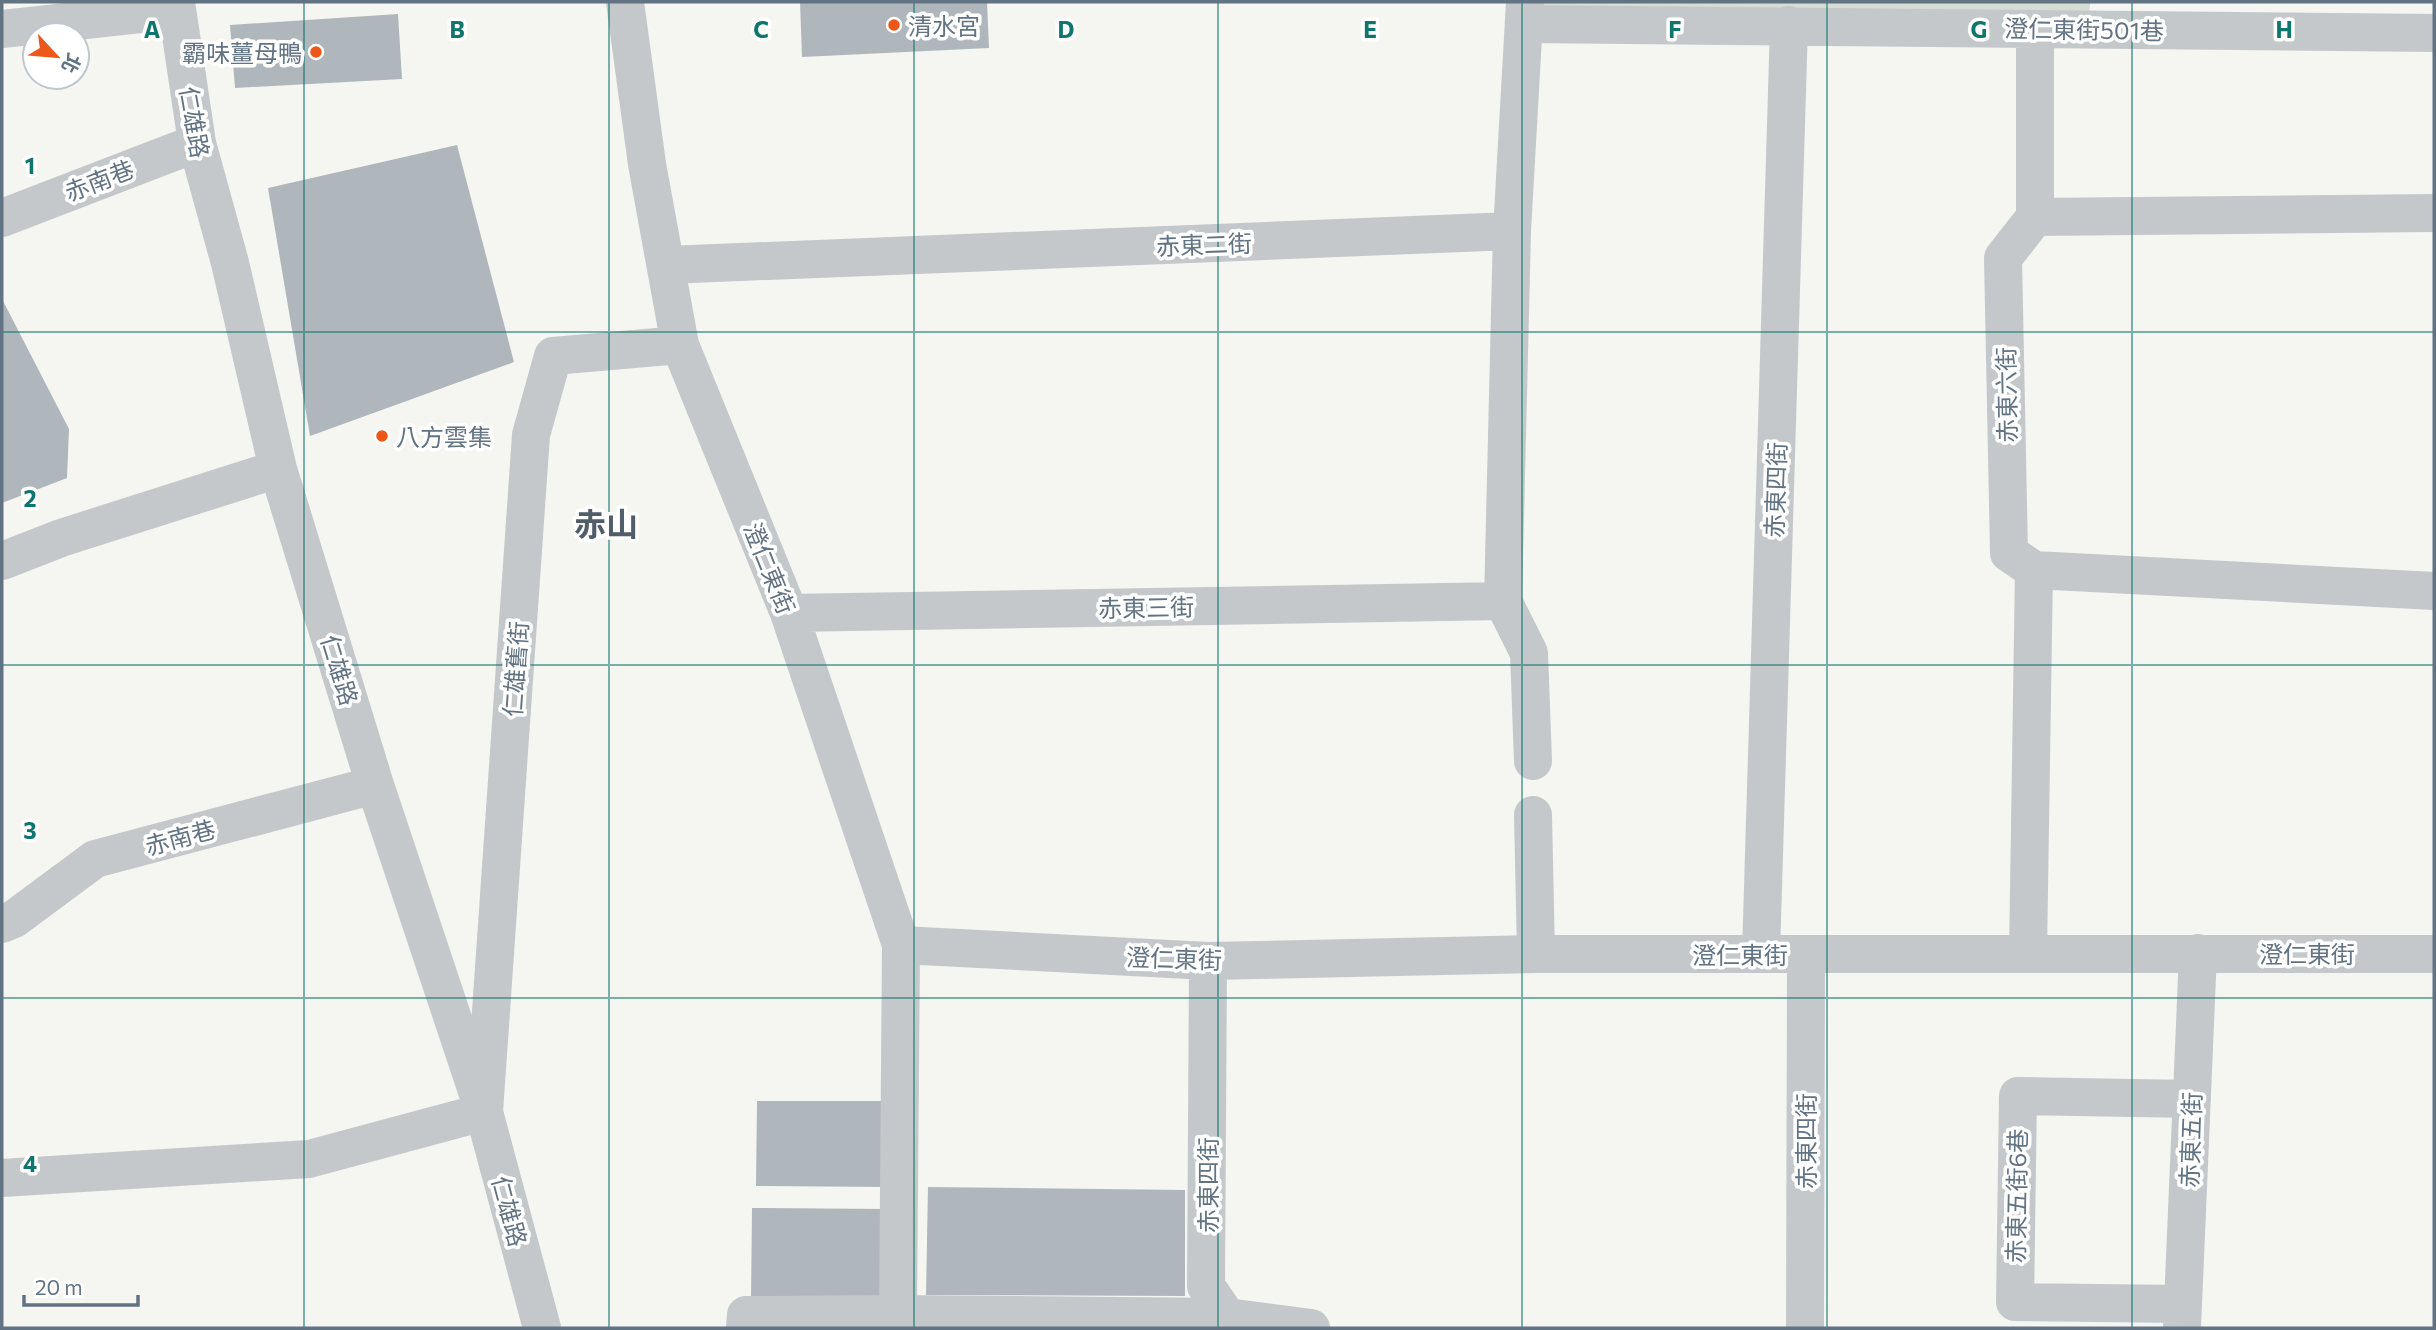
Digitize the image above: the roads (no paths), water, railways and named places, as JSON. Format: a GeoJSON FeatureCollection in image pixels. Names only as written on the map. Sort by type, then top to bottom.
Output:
{"type":"FeatureCollection","features":[{"type":"Feature","properties":{"kind":"street","name":"澄仁東街"},"geometry":{"type":"LineString","coordinates":[[625,2],[647,164],[680,345],[789,613],[901,946],[1208,961],[1536,954],[2434,954]]}},
{"type":"Feature","properties":{"kind":"street"},"geometry":{"type":"LineString","coordinates":[[2,29],[177,6]]}},
{"type":"Feature","properties":{"kind":"street","name":"仁雄路"},"geometry":{"type":"LineString","coordinates":[[177,6],[197,143],[230,263],[278,470],[376,785],[484,1112],[542,1328]]}},
{"type":"Feature","properties":{"kind":"street"},"geometry":{"type":"LineString","coordinates":[[1525,13],[1512,231],[1503,601],[1529,653],[1533,761]]}},
{"type":"Feature","properties":{"kind":"street","name":"澄仁東街501巷"},"geometry":{"type":"LineString","coordinates":[[1525,13],[1789,25],[2035,29],[2090,15],[2434,33]]}},
{"type":"Feature","properties":{"kind":"street","name":"赤東四街"},"geometry":{"type":"LineString","coordinates":[[1761,954],[1789,25]]}},
{"type":"Feature","properties":{"kind":"street"},"geometry":{"type":"LineString","coordinates":[[2035,29],[2035,217],[2434,213]]}},
{"type":"Feature","properties":{"kind":"street","name":"赤南巷"},"geometry":{"type":"LineString","coordinates":[[2,218],[197,143]]}},
{"type":"Feature","properties":{"kind":"street","name":"赤東六街"},"geometry":{"type":"LineString","coordinates":[[2034,570],[2009,553],[2003,258],[2035,217]]}},
{"type":"Feature","properties":{"kind":"street","name":"赤東二街"},"geometry":{"type":"LineString","coordinates":[[667,265],[1512,231]]}},
{"type":"Feature","properties":{"kind":"street","name":"仁雄舊街"},"geometry":{"type":"LineString","coordinates":[[484,1112],[531,435],[554,356],[680,345]]}},
{"type":"Feature","properties":{"kind":"street"},"geometry":{"type":"LineString","coordinates":[[2,561],[61,538],[278,470]]}},
{"type":"Feature","properties":{"kind":"street"},"geometry":{"type":"LineString","coordinates":[[2028,954],[2034,570],[2434,591]]}},
{"type":"Feature","properties":{"kind":"street","name":"赤東三街"},"geometry":{"type":"LineString","coordinates":[[789,613],[1503,601]]}},
{"type":"Feature","properties":{"kind":"street","name":"赤南巷"},"geometry":{"type":"LineString","coordinates":[[2,924],[15,919],[95,859],[376,785]]}},
{"type":"Feature","properties":{"kind":"street"},"geometry":{"type":"LineString","coordinates":[[1533,815],[1536,954]]}},
{"type":"Feature","properties":{"kind":"street"},"geometry":{"type":"LineString","coordinates":[[898,1314],[901,946]]}},
{"type":"Feature","properties":{"kind":"street","name":"赤東五街"},"geometry":{"type":"LineString","coordinates":[[2183,1316],[2198,953]]}},
{"type":"Feature","properties":{"kind":"street","name":"赤東四街"},"geometry":{"type":"LineString","coordinates":[[1805,1328],[1806,954]]}},
{"type":"Feature","properties":{"kind":"street","name":"赤東四街"},"geometry":{"type":"LineString","coordinates":[[1208,961],[1206,1286],[1227,1317]]}},
{"type":"Feature","properties":{"kind":"street","name":"赤東五街6巷"},"geometry":{"type":"LineString","coordinates":[[2183,1316],[2015,1302],[2018,1096],[2192,1098]]}},
{"type":"Feature","properties":{"kind":"street"},"geometry":{"type":"LineString","coordinates":[[2,1178],[309,1159],[484,1112]]}},
{"type":"Feature","properties":{"kind":"street"},"geometry":{"type":"LineString","coordinates":[[745,1328],[746,1315],[898,1314],[1227,1317],[1311,1328]]}},
{"type":"Feature","properties":{"kind":"place","name":"清水宮"},"geometry":{"type":"Point","coordinates":[894,25]}},
{"type":"Feature","properties":{"kind":"place","name":"霸味薑母鴨"},"geometry":{"type":"Point","coordinates":[316,52]}},
{"type":"Feature","properties":{"kind":"place","name":"八方雲集"},"geometry":{"type":"Point","coordinates":[382,436]}},
{"type":"Feature","properties":{"kind":"district","name":"赤山"},"geometry":{"type":"Point","coordinates":[606,523]}}]}
